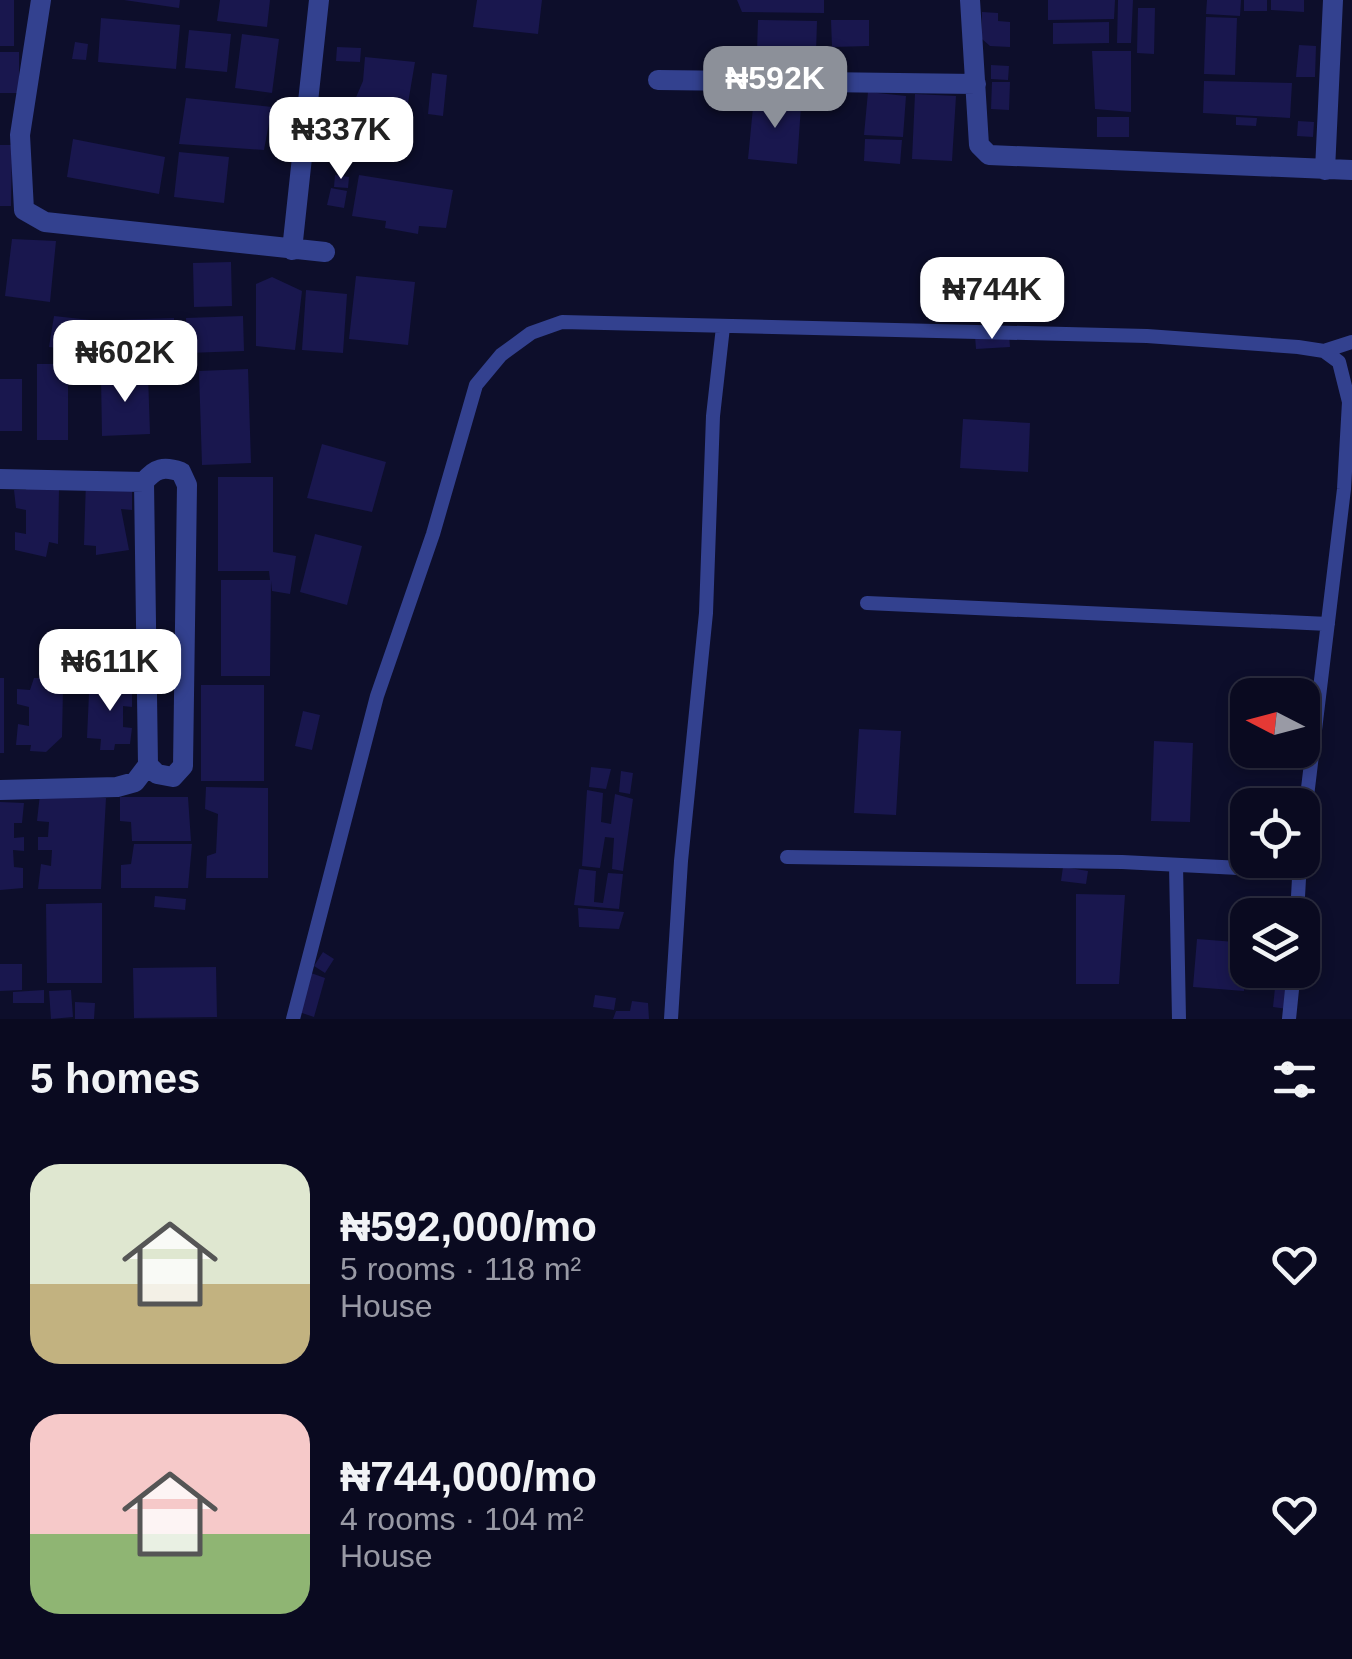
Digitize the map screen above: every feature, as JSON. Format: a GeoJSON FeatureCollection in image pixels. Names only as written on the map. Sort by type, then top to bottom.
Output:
{"type":"FeatureCollection","features":[{"type":"Feature","properties":{"kind":"street"},"geometry":{"type":"LineString","coordinates":[[41,0],[10,135],[24,210],[45,222],[325,252]]}},
{"type":"Feature","properties":{"kind":"street"},"geometry":{"type":"LineString","coordinates":[[292,250],[320,0]]}},
{"type":"Feature","properties":{"kind":"street"},"geometry":{"type":"LineString","coordinates":[[970,0],[979,145],[989,155],[1352,170]]}},
{"type":"Feature","properties":{"kind":"street"},"geometry":{"type":"LineString","coordinates":[[1326,170],[1332,0]]}},
{"type":"Feature","properties":{"kind":"street"},"geometry":{"type":"LineString","coordinates":[[658,80],[976,84]]}},
{"type":"Feature","properties":{"kind":"street"},"geometry":{"type":"LineString","coordinates":[[0,790],[118,787],[135,782],[148,765],[144,482],[152,472],[167,467],[181,472],[186,485],[184,766],[173,777],[157,774],[148,765]]}},
{"type":"Feature","properties":{"kind":"street"},"geometry":{"type":"LineString","coordinates":[[0,479],[144,482]]}},
{"type":"Feature","properties":{"kind":"lane"},"geometry":{"type":"LineString","coordinates":[[293,1019],[377,696],[433,534],[476,385],[500,354],[531,333],[562,322],[1147,336],[1324,351],[1352,342]]}},
{"type":"Feature","properties":{"kind":"lane"},"geometry":{"type":"LineString","coordinates":[[671,1019],[681,861],[706,614],[713,416],[723,327]]}},
{"type":"Feature","properties":{"kind":"lane"},"geometry":{"type":"LineString","coordinates":[[1308,788],[1349,402],[1339,362],[1324,351]]}},
{"type":"Feature","properties":{"kind":"lane"},"geometry":{"type":"LineString","coordinates":[[867,603],[1328,624]]}},
{"type":"Feature","properties":{"kind":"lane"},"geometry":{"type":"LineString","coordinates":[[787,857],[1230,865]]}},
{"type":"Feature","properties":{"kind":"lane"},"geometry":{"type":"LineString","coordinates":[[1176,865],[1180,1019]]}},
{"type":"Feature","properties":{"kind":"lane"},"geometry":{"type":"LineString","coordinates":[[1289,1019],[1292,988]]}},
{"type":"Feature","properties":{"kind":"building"},"geometry":{"type":"Polygon","coordinates":[[[0,0],[14,0],[14,46],[0,46],[0,0]]]}},
{"type":"Feature","properties":{"kind":"building"},"geometry":{"type":"Polygon","coordinates":[[[124,0],[180,0],[179,8],[124,0]]]}},
{"type":"Feature","properties":{"kind":"building"},"geometry":{"type":"Polygon","coordinates":[[[220,0],[270,0],[267,27],[217,21],[220,0]]]}},
{"type":"Feature","properties":{"kind":"building"},"geometry":{"type":"Polygon","coordinates":[[[477,0],[542,0],[538,34],[473,27],[477,0]]]}},
{"type":"Feature","properties":{"kind":"building"},"geometry":{"type":"Polygon","coordinates":[[[737,0],[824,0],[824,13],[742,12],[737,0]]]}},
{"type":"Feature","properties":{"kind":"building"},"geometry":{"type":"Polygon","coordinates":[[[1048,0],[1115,0],[1114,19],[1048,20],[1048,0]]]}},
{"type":"Feature","properties":{"kind":"building"},"geometry":{"type":"Polygon","coordinates":[[[1118,0],[1133,0],[1131,43],[1117,43],[1118,0]]]}},
{"type":"Feature","properties":{"kind":"building"},"geometry":{"type":"Polygon","coordinates":[[[1207,0],[1241,0],[1240,16],[1206,14],[1207,0]]]}},
{"type":"Feature","properties":{"kind":"building"},"geometry":{"type":"Polygon","coordinates":[[[1244,0],[1267,0],[1267,11],[1244,11],[1244,0]]]}},
{"type":"Feature","properties":{"kind":"building"},"geometry":{"type":"Polygon","coordinates":[[[1271,0],[1304,0],[1304,12],[1271,10],[1271,0]]]}},
{"type":"Feature","properties":{"kind":"building"},"geometry":{"type":"Polygon","coordinates":[[[1138,8],[1155,8],[1154,54],[1137,53],[1138,8]]]}},
{"type":"Feature","properties":{"kind":"building"},"geometry":{"type":"Polygon","coordinates":[[[982,12],[998,13],[998,21],[1010,22],[1010,47],[990,46],[982,39],[982,12]]]}},
{"type":"Feature","properties":{"kind":"building"},"geometry":{"type":"Polygon","coordinates":[[[1206,17],[1237,18],[1235,75],[1204,74],[1206,17]]]}},
{"type":"Feature","properties":{"kind":"building"},"geometry":{"type":"Polygon","coordinates":[[[101,18],[180,25],[176,69],[98,62],[101,18]]]}},
{"type":"Feature","properties":{"kind":"building"},"geometry":{"type":"Polygon","coordinates":[[[758,20],[817,21],[816,53],[757,51],[758,20]]]}},
{"type":"Feature","properties":{"kind":"building"},"geometry":{"type":"Polygon","coordinates":[[[831,20],[869,20],[869,46],[832,47],[831,20]]]}},
{"type":"Feature","properties":{"kind":"building"},"geometry":{"type":"Polygon","coordinates":[[[1109,22],[1109,43],[1053,44],[1053,23],[1109,22]]]}},
{"type":"Feature","properties":{"kind":"building"},"geometry":{"type":"Polygon","coordinates":[[[189,30],[231,34],[227,72],[185,68],[189,30]]]}},
{"type":"Feature","properties":{"kind":"building"},"geometry":{"type":"Polygon","coordinates":[[[242,34],[279,39],[272,93],[235,88],[242,34]]]}},
{"type":"Feature","properties":{"kind":"building"},"geometry":{"type":"Polygon","coordinates":[[[75,42],[88,44],[86,60],[72,59],[75,42]]]}},
{"type":"Feature","properties":{"kind":"building"},"geometry":{"type":"Polygon","coordinates":[[[1299,45],[1316,46],[1315,77],[1296,77],[1299,45]]]}},
{"type":"Feature","properties":{"kind":"building"},"geometry":{"type":"Polygon","coordinates":[[[337,47],[361,48],[360,62],[336,61],[337,47]]]}},
{"type":"Feature","properties":{"kind":"building"},"geometry":{"type":"Polygon","coordinates":[[[1092,51],[1131,51],[1131,112],[1095,109],[1092,51]]]}},
{"type":"Feature","properties":{"kind":"building"},"geometry":{"type":"Polygon","coordinates":[[[0,52],[19,52],[19,93],[0,93],[0,52]]]}},
{"type":"Feature","properties":{"kind":"building"},"geometry":{"type":"Polygon","coordinates":[[[365,57],[415,62],[407,109],[354,102],[363,81],[365,57]]]}},
{"type":"Feature","properties":{"kind":"building"},"geometry":{"type":"Polygon","coordinates":[[[991,65],[1009,66],[1008,80],[991,79],[991,65]]]}},
{"type":"Feature","properties":{"kind":"building"},"geometry":{"type":"Polygon","coordinates":[[[432,73],[447,75],[443,116],[428,114],[432,73]]]}},
{"type":"Feature","properties":{"kind":"building"},"geometry":{"type":"Polygon","coordinates":[[[1204,81],[1292,83],[1290,118],[1203,113],[1204,81]]]}},
{"type":"Feature","properties":{"kind":"building"},"geometry":{"type":"Polygon","coordinates":[[[992,82],[1010,82],[1009,110],[991,109],[992,82]]]}},
{"type":"Feature","properties":{"kind":"building"},"geometry":{"type":"Polygon","coordinates":[[[868,92],[906,96],[903,137],[864,135],[868,92]]]}},
{"type":"Feature","properties":{"kind":"building"},"geometry":{"type":"Polygon","coordinates":[[[915,94],[956,96],[952,161],[912,159],[915,94]]]}},
{"type":"Feature","properties":{"kind":"building"},"geometry":{"type":"Polygon","coordinates":[[[754,97],[782,97],[783,102],[801,106],[797,164],[748,159],[754,97]]]}},
{"type":"Feature","properties":{"kind":"building"},"geometry":{"type":"Polygon","coordinates":[[[186,98],[272,107],[264,150],[179,144],[186,98]]]}},
{"type":"Feature","properties":{"kind":"building"},"geometry":{"type":"Polygon","coordinates":[[[1097,117],[1129,117],[1129,137],[1097,137],[1097,117]]]}},
{"type":"Feature","properties":{"kind":"building"},"geometry":{"type":"Polygon","coordinates":[[[1236,117],[1257,118],[1256,126],[1236,125],[1236,117]]]}},
{"type":"Feature","properties":{"kind":"building"},"geometry":{"type":"Polygon","coordinates":[[[1298,121],[1314,122],[1313,137],[1297,136],[1298,121]]]}},
{"type":"Feature","properties":{"kind":"building"},"geometry":{"type":"Polygon","coordinates":[[[73,139],[165,157],[159,194],[67,177],[73,139]]]}},
{"type":"Feature","properties":{"kind":"building"},"geometry":{"type":"Polygon","coordinates":[[[865,139],[902,140],[900,164],[864,161],[865,139]]]}},
{"type":"Feature","properties":{"kind":"building"},"geometry":{"type":"Polygon","coordinates":[[[0,145],[12,145],[11,206],[0,206],[0,145]]]}},
{"type":"Feature","properties":{"kind":"building"},"geometry":{"type":"Polygon","coordinates":[[[179,152],[229,157],[224,203],[174,197],[179,152]]]}},
{"type":"Feature","properties":{"kind":"building"},"geometry":{"type":"Polygon","coordinates":[[[335,175],[349,177],[348,188],[334,187],[335,175]]]}},
{"type":"Feature","properties":{"kind":"building"},"geometry":{"type":"Polygon","coordinates":[[[359,175],[453,190],[446,228],[419,226],[418,234],[385,228],[386,221],[352,216],[359,175]]]}},
{"type":"Feature","properties":{"kind":"building"},"geometry":{"type":"Polygon","coordinates":[[[331,188],[347,191],[344,208],[327,205],[331,188]]]}},
{"type":"Feature","properties":{"kind":"building"},"geometry":{"type":"Polygon","coordinates":[[[12,239],[56,241],[50,302],[5,296],[12,239]]]}},
{"type":"Feature","properties":{"kind":"building"},"geometry":{"type":"Polygon","coordinates":[[[231,262],[232,306],[194,307],[193,263],[231,262]]]}},
{"type":"Feature","properties":{"kind":"building"},"geometry":{"type":"Polygon","coordinates":[[[356,276],[415,282],[408,345],[349,339],[356,276]]]}},
{"type":"Feature","properties":{"kind":"building"},"geometry":{"type":"Polygon","coordinates":[[[272,277],[302,291],[295,350],[256,346],[256,284],[272,277]]]}},
{"type":"Feature","properties":{"kind":"building"},"geometry":{"type":"Polygon","coordinates":[[[306,290],[347,294],[343,353],[302,350],[306,290]]]}},
{"type":"Feature","properties":{"kind":"building"},"geometry":{"type":"Polygon","coordinates":[[[54,316],[108,322],[104,354],[49,347],[54,316]]]}},
{"type":"Feature","properties":{"kind":"building"},"geometry":{"type":"Polygon","coordinates":[[[243,316],[244,351],[187,353],[186,318],[243,316]]]}},
{"type":"Feature","properties":{"kind":"building"},"geometry":{"type":"Polygon","coordinates":[[[174,318],[175,349],[119,351],[118,320],[174,318]]]}},
{"type":"Feature","properties":{"kind":"building"},"geometry":{"type":"Polygon","coordinates":[[[1009,334],[1010,347],[976,349],[975,336],[1009,334]]]}},
{"type":"Feature","properties":{"kind":"building"},"geometry":{"type":"Polygon","coordinates":[[[37,364],[68,364],[68,440],[37,440],[37,364]]]}},
{"type":"Feature","properties":{"kind":"building"},"geometry":{"type":"Polygon","coordinates":[[[248,369],[251,463],[202,465],[199,371],[248,369]]]}},
{"type":"Feature","properties":{"kind":"building"},"geometry":{"type":"Polygon","coordinates":[[[148,374],[150,434],[102,436],[101,376],[148,374]]]}},
{"type":"Feature","properties":{"kind":"building"},"geometry":{"type":"Polygon","coordinates":[[[0,379],[22,379],[22,431],[0,431],[0,379]]]}},
{"type":"Feature","properties":{"kind":"building"},"geometry":{"type":"Polygon","coordinates":[[[963,419],[1030,423],[1028,472],[960,468],[963,419]]]}},
{"type":"Feature","properties":{"kind":"building"},"geometry":{"type":"Polygon","coordinates":[[[322,444],[386,462],[372,512],[307,498],[322,444]]]}},
{"type":"Feature","properties":{"kind":"building"},"geometry":{"type":"Polygon","coordinates":[[[218,477],[273,477],[273,552],[296,556],[290,594],[272,591],[271,581],[270,676],[221,676],[221,580],[270,580],[269,571],[218,571],[218,477]]]}},
{"type":"Feature","properties":{"kind":"building"},"geometry":{"type":"Polygon","coordinates":[[[86,480],[132,484],[132,510],[121,509],[129,550],[96,555],[96,546],[84,545],[86,480]]]}},
{"type":"Feature","properties":{"kind":"building"},"geometry":{"type":"Polygon","coordinates":[[[28,481],[59,489],[58,544],[49,542],[46,557],[15,550],[15,532],[26,534],[26,510],[16,508],[14,490],[26,490],[28,481]]]}},
{"type":"Feature","properties":{"kind":"building"},"geometry":{"type":"Polygon","coordinates":[[[315,534],[362,546],[347,605],[300,592],[315,534]]]}},
{"type":"Feature","properties":{"kind":"building"},"geometry":{"type":"Polygon","coordinates":[[[0,678],[4,678],[4,753],[0,753],[0,678]]]}},
{"type":"Feature","properties":{"kind":"building"},"geometry":{"type":"Polygon","coordinates":[[[34,678],[47,678],[48,688],[63,688],[62,737],[46,752],[30,751],[31,745],[16,745],[18,724],[29,726],[29,707],[17,704],[17,689],[30,690],[34,678]]]}},
{"type":"Feature","properties":{"kind":"building"},"geometry":{"type":"Polygon","coordinates":[[[98,680],[132,684],[132,707],[123,706],[123,727],[132,728],[130,744],[115,744],[114,750],[100,750],[101,739],[87,738],[89,693],[100,694],[98,680]]]}},
{"type":"Feature","properties":{"kind":"building"},"geometry":{"type":"Polygon","coordinates":[[[201,685],[264,685],[264,781],[201,781],[201,685]]]}},
{"type":"Feature","properties":{"kind":"building"},"geometry":{"type":"Polygon","coordinates":[[[303,711],[320,715],[312,750],[295,746],[303,711]]]}},
{"type":"Feature","properties":{"kind":"building"},"geometry":{"type":"Polygon","coordinates":[[[859,729],[901,731],[896,815],[854,813],[859,729]]]}},
{"type":"Feature","properties":{"kind":"building"},"geometry":{"type":"Polygon","coordinates":[[[1154,741],[1193,743],[1190,822],[1151,821],[1154,741]]]}},
{"type":"Feature","properties":{"kind":"building"},"geometry":{"type":"Polygon","coordinates":[[[591,767],[611,769],[606,789],[589,787],[591,767]]]}},
{"type":"Feature","properties":{"kind":"building"},"geometry":{"type":"Polygon","coordinates":[[[621,771],[633,773],[630,794],[619,792],[621,771]]]}},
{"type":"Feature","properties":{"kind":"building"},"geometry":{"type":"Polygon","coordinates":[[[206,787],[268,788],[268,878],[206,878],[207,856],[216,853],[218,814],[205,809],[206,787]]]}},
{"type":"Feature","properties":{"kind":"building"},"geometry":{"type":"Polygon","coordinates":[[[587,790],[603,793],[601,822],[611,824],[615,794],[633,799],[623,871],[612,869],[614,838],[605,837],[600,868],[582,866],[587,790]]]}},
{"type":"Feature","properties":{"kind":"building"},"geometry":{"type":"Polygon","coordinates":[[[40,794],[106,798],[101,889],[38,889],[41,864],[51,866],[52,850],[38,850],[38,837],[48,837],[49,822],[37,821],[40,794]]]}},
{"type":"Feature","properties":{"kind":"building"},"geometry":{"type":"Polygon","coordinates":[[[120,797],[188,797],[191,841],[132,841],[131,822],[120,821],[120,797]]]}},
{"type":"Feature","properties":{"kind":"building"},"geometry":{"type":"Polygon","coordinates":[[[0,802],[24,803],[22,823],[14,823],[14,838],[24,837],[24,851],[13,850],[14,867],[23,868],[23,888],[0,890],[0,802]]]}},
{"type":"Feature","properties":{"kind":"building"},"geometry":{"type":"Polygon","coordinates":[[[134,844],[192,844],[188,888],[121,888],[121,865],[131,864],[134,844]]]}},
{"type":"Feature","properties":{"kind":"building"},"geometry":{"type":"Polygon","coordinates":[[[1063,867],[1088,871],[1086,884],[1061,881],[1063,867]]]}},
{"type":"Feature","properties":{"kind":"building"},"geometry":{"type":"Polygon","coordinates":[[[579,869],[596,871],[594,902],[603,903],[608,873],[623,874],[619,909],[574,905],[579,869]]]}},
{"type":"Feature","properties":{"kind":"building"},"geometry":{"type":"Polygon","coordinates":[[[1076,894],[1125,895],[1119,984],[1076,984],[1076,894]]]}},
{"type":"Feature","properties":{"kind":"building"},"geometry":{"type":"Polygon","coordinates":[[[155,896],[186,899],[185,910],[154,907],[155,896]]]}},
{"type":"Feature","properties":{"kind":"building"},"geometry":{"type":"Polygon","coordinates":[[[102,903],[102,983],[47,983],[46,904],[102,903]]]}},
{"type":"Feature","properties":{"kind":"building"},"geometry":{"type":"Polygon","coordinates":[[[578,908],[624,912],[619,929],[579,927],[578,908]]]}},
{"type":"Feature","properties":{"kind":"building"},"geometry":{"type":"Polygon","coordinates":[[[1197,939],[1230,942],[1230,988],[1244,991],[1193,987],[1197,939]]]}},
{"type":"Feature","properties":{"kind":"building"},"geometry":{"type":"Polygon","coordinates":[[[323,952],[334,959],[325,973],[314,966],[323,952]]]}},
{"type":"Feature","properties":{"kind":"building"},"geometry":{"type":"Polygon","coordinates":[[[0,964],[22,964],[22,990],[0,991],[0,964]]]}},
{"type":"Feature","properties":{"kind":"building"},"geometry":{"type":"Polygon","coordinates":[[[216,967],[217,1017],[134,1018],[133,968],[216,967]]]}},
{"type":"Feature","properties":{"kind":"building"},"geometry":{"type":"Polygon","coordinates":[[[311,973],[325,978],[314,1017],[299,1012],[311,973]]]}},
{"type":"Feature","properties":{"kind":"building"},"geometry":{"type":"Polygon","coordinates":[[[1275,988],[1289,990],[1287,1009],[1273,1007],[1275,988]]]}},
{"type":"Feature","properties":{"kind":"building"},"geometry":{"type":"Polygon","coordinates":[[[44,990],[44,1003],[13,1003],[13,992],[44,990]]]}},
{"type":"Feature","properties":{"kind":"building"},"geometry":{"type":"Polygon","coordinates":[[[71,990],[73,1017],[51,1019],[49,991],[71,990]]]}},
{"type":"Feature","properties":{"kind":"building"},"geometry":{"type":"Polygon","coordinates":[[[595,995],[616,998],[614,1010],[593,1007],[595,995]]]}},
{"type":"Feature","properties":{"kind":"building"},"geometry":{"type":"Polygon","coordinates":[[[632,1001],[648,1003],[649,1019],[613,1019],[616,1011],[630,1011],[632,1001]]]}},
{"type":"Feature","properties":{"kind":"building"},"geometry":{"type":"Polygon","coordinates":[[[75,1002],[95,1003],[94,1019],[75,1019],[75,1002]]]}}]}
